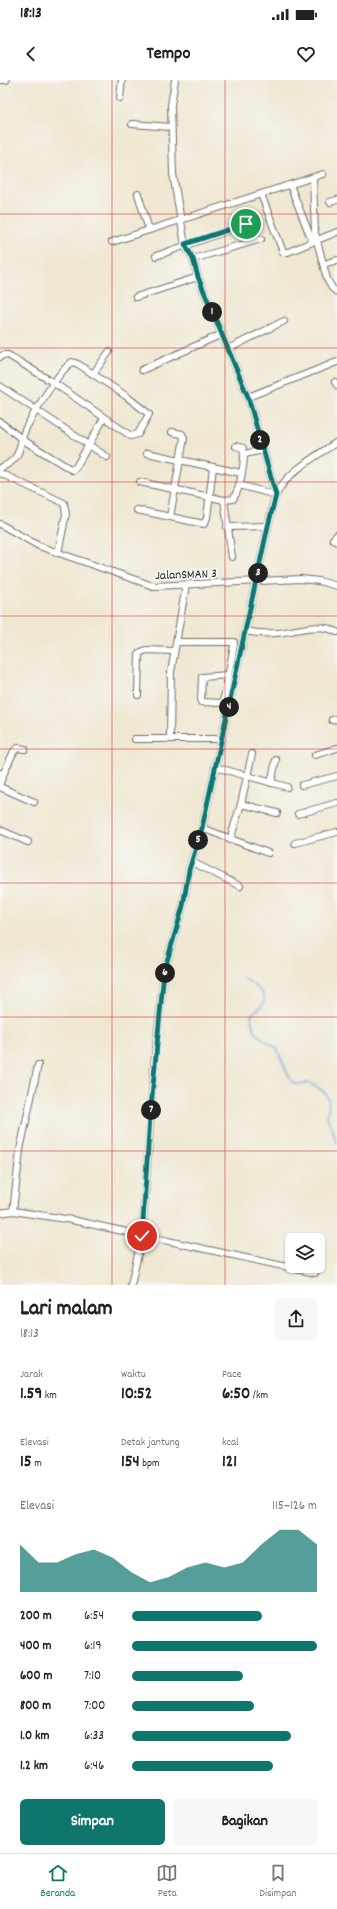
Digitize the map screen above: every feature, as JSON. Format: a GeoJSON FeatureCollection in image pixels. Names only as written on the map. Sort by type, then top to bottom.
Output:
{"type":"FeatureCollection","features":[{"type":"Feature","properties":{"kind":"street"},"geometry":{"type":"LineString","coordinates":[[0,80],[6,80]]}},
{"type":"Feature","properties":{"kind":"street"},"geometry":{"type":"LineString","coordinates":[[120,98],[122,80]]}},
{"type":"Feature","properties":{"kind":"street"},"geometry":{"type":"LineString","coordinates":[[175,80],[171,104],[173,174],[185,244],[193,259],[198,277],[248,397],[276,495]]}},
{"type":"Feature","properties":{"kind":"street"},"geometry":{"type":"LineString","coordinates":[[132,124],[171,127]]}},
{"type":"Feature","properties":{"kind":"street"},"geometry":{"type":"LineString","coordinates":[[112,242],[261,194],[313,179],[323,174]]}},
{"type":"Feature","properties":{"kind":"street"},"geometry":{"type":"LineString","coordinates":[[313,179],[314,240]]}},
{"type":"Feature","properties":{"kind":"street"},"geometry":{"type":"LineString","coordinates":[[290,185],[324,264],[329,282],[337,292]]}},
{"type":"Feature","properties":{"kind":"street"},"geometry":{"type":"LineString","coordinates":[[138,194],[149,230]]}},
{"type":"Feature","properties":{"kind":"street"},"geometry":{"type":"LineString","coordinates":[[261,194],[281,250],[284,252],[288,252],[314,240],[337,232]]}},
{"type":"Feature","properties":{"kind":"street"},"geometry":{"type":"LineString","coordinates":[[330,202],[337,200]]}},
{"type":"Feature","properties":{"kind":"street"},"geometry":{"type":"LineString","coordinates":[[156,256],[185,244],[246,224]]}},
{"type":"Feature","properties":{"kind":"street"},"geometry":{"type":"LineString","coordinates":[[193,259],[261,239]]}},
{"type":"Feature","properties":{"kind":"street"},"geometry":{"type":"LineString","coordinates":[[324,264],[337,260]]}},
{"type":"Feature","properties":{"kind":"street"},"geometry":{"type":"LineString","coordinates":[[136,298],[198,277]]}},
{"type":"Feature","properties":{"kind":"street"},"geometry":{"type":"LineString","coordinates":[[228,349],[284,321]]}},
{"type":"Feature","properties":{"kind":"street"},"geometry":{"type":"LineString","coordinates":[[142,370],[222,334]]}},
{"type":"Feature","properties":{"kind":"street"},"geometry":{"type":"LineString","coordinates":[[93,374],[109,352]]}},
{"type":"Feature","properties":{"kind":"street"},"geometry":{"type":"LineString","coordinates":[[0,358],[4,355],[8,355],[54,383],[133,437],[138,434],[149,414],[126,396],[72,362],[54,383],[26,427],[19,454],[14,460],[0,468]]}},
{"type":"Feature","properties":{"kind":"street"},"geometry":{"type":"LineString","coordinates":[[248,397],[337,362]]}},
{"type":"Feature","properties":{"kind":"street"},"geometry":{"type":"LineString","coordinates":[[0,386],[107,457]]}},
{"type":"Feature","properties":{"kind":"street"},"geometry":{"type":"LineString","coordinates":[[0,422],[23,440],[72,470],[76,467],[104,418]]}},
{"type":"Feature","properties":{"kind":"street"},"geometry":{"type":"LineString","coordinates":[[170,517],[184,436],[172,432]]}},
{"type":"Feature","properties":{"kind":"street"},"geometry":{"type":"LineString","coordinates":[[131,1285],[142,1236],[152,1089],[163,982],[167,961],[183,906],[192,862],[202,828],[268,526],[276,495],[290,476],[337,442]]}},
{"type":"Feature","properties":{"kind":"street"},"geometry":{"type":"LineString","coordinates":[[140,482],[224,500],[233,499],[239,485],[245,454],[243,448],[236,446]]}},
{"type":"Feature","properties":{"kind":"street"},"geometry":{"type":"LineString","coordinates":[[245,454],[263,450]]}},
{"type":"Feature","properties":{"kind":"street"},"geometry":{"type":"LineString","coordinates":[[147,453],[241,473]]}},
{"type":"Feature","properties":{"kind":"street"},"geometry":{"type":"LineString","coordinates":[[136,510],[204,524],[213,466]]}},
{"type":"Feature","properties":{"kind":"street"},"geometry":{"type":"LineString","coordinates":[[0,473],[64,504],[66,514],[58,553]]}},
{"type":"Feature","properties":{"kind":"street"},"geometry":{"type":"LineString","coordinates":[[239,485],[276,495]]}},
{"type":"Feature","properties":{"kind":"street"},"geometry":{"type":"LineString","coordinates":[[224,500],[232,557]]}},
{"type":"Feature","properties":{"kind":"street","name":"JalanSMAN 3"},"geometry":{"type":"LineString","coordinates":[[0,524],[39,546],[149,585],[186,585],[310,579],[337,586]]}},
{"type":"Feature","properties":{"kind":"street"},"geometry":{"type":"LineString","coordinates":[[227,527],[268,526]]}},
{"type":"Feature","properties":{"kind":"street"},"geometry":{"type":"LineString","coordinates":[[337,535],[333,540],[337,542]]}},
{"type":"Feature","properties":{"kind":"street"},"geometry":{"type":"LineString","coordinates":[[170,738],[171,672],[186,585]]}},
{"type":"Feature","properties":{"kind":"street"},"geometry":{"type":"LineString","coordinates":[[245,631],[276,634],[312,628],[325,628],[337,632]]}},
{"type":"Feature","properties":{"kind":"street"},"geometry":{"type":"LineString","coordinates":[[177,642],[234,642],[223,703],[201,702],[202,677],[228,675]]}},
{"type":"Feature","properties":{"kind":"street"},"geometry":{"type":"LineString","coordinates":[[138,695],[139,653],[146,650],[174,651]]}},
{"type":"Feature","properties":{"kind":"street"},"geometry":{"type":"LineString","coordinates":[[136,739],[170,738],[222,740]]}},
{"type":"Feature","properties":{"kind":"street"},"geometry":{"type":"LineString","coordinates":[[0,783],[2,774],[14,751],[18,748],[25,749]]}},
{"type":"Feature","properties":{"kind":"street"},"geometry":{"type":"LineString","coordinates":[[315,755],[337,748]]}},
{"type":"Feature","properties":{"kind":"street"},"geometry":{"type":"LineString","coordinates":[[230,840],[241,804],[252,754]]}},
{"type":"Feature","properties":{"kind":"street"},"geometry":{"type":"LineString","coordinates":[[271,783],[276,760]]}},
{"type":"Feature","properties":{"kind":"street"},"geometry":{"type":"LineString","coordinates":[[215,768],[287,787]]}},
{"type":"Feature","properties":{"kind":"street"},"geometry":{"type":"LineString","coordinates":[[302,785],[337,776]]}},
{"type":"Feature","properties":{"kind":"street"},"geometry":{"type":"LineString","coordinates":[[0,787],[34,802]]}},
{"type":"Feature","properties":{"kind":"street"},"geometry":{"type":"LineString","coordinates":[[298,814],[337,803]]}},
{"type":"Feature","properties":{"kind":"street"},"geometry":{"type":"LineString","coordinates":[[241,804],[277,813]]}},
{"type":"Feature","properties":{"kind":"street"},"geometry":{"type":"LineString","coordinates":[[202,828],[230,840],[268,853]]}},
{"type":"Feature","properties":{"kind":"street"},"geometry":{"type":"LineString","coordinates":[[0,830],[28,842]]}},
{"type":"Feature","properties":{"kind":"street"},"geometry":{"type":"LineString","coordinates":[[295,843],[337,832]]}},
{"type":"Feature","properties":{"kind":"street"},"geometry":{"type":"LineString","coordinates":[[192,862],[240,886]]}},
{"type":"Feature","properties":{"kind":"street"},"geometry":{"type":"LineString","coordinates":[[13,1211],[20,1150],[38,1066]]}},
{"type":"Feature","properties":{"kind":"street"},"geometry":{"type":"LineString","coordinates":[[0,1213],[13,1211],[72,1220],[285,1267]]}},
{"type":"Feature","properties":{"kind":"waterway"},"geometry":{"type":"LineString","coordinates":[[242,977],[258,988],[264,996],[263,1004],[251,1015],[253,1027],[262,1038],[277,1048],[287,1074],[295,1084],[307,1083],[316,1086],[326,1094],[329,1103],[327,1116],[337,1143]]}},
{"type":"Feature","properties":{"kind":"route"},"geometry":{"type":"LineString","coordinates":[[142,1236],[154,1067],[163,982],[167,961],[183,906],[189,870],[202,828],[276,495],[248,397],[198,277],[193,259],[185,244],[246,224]]}}]}
